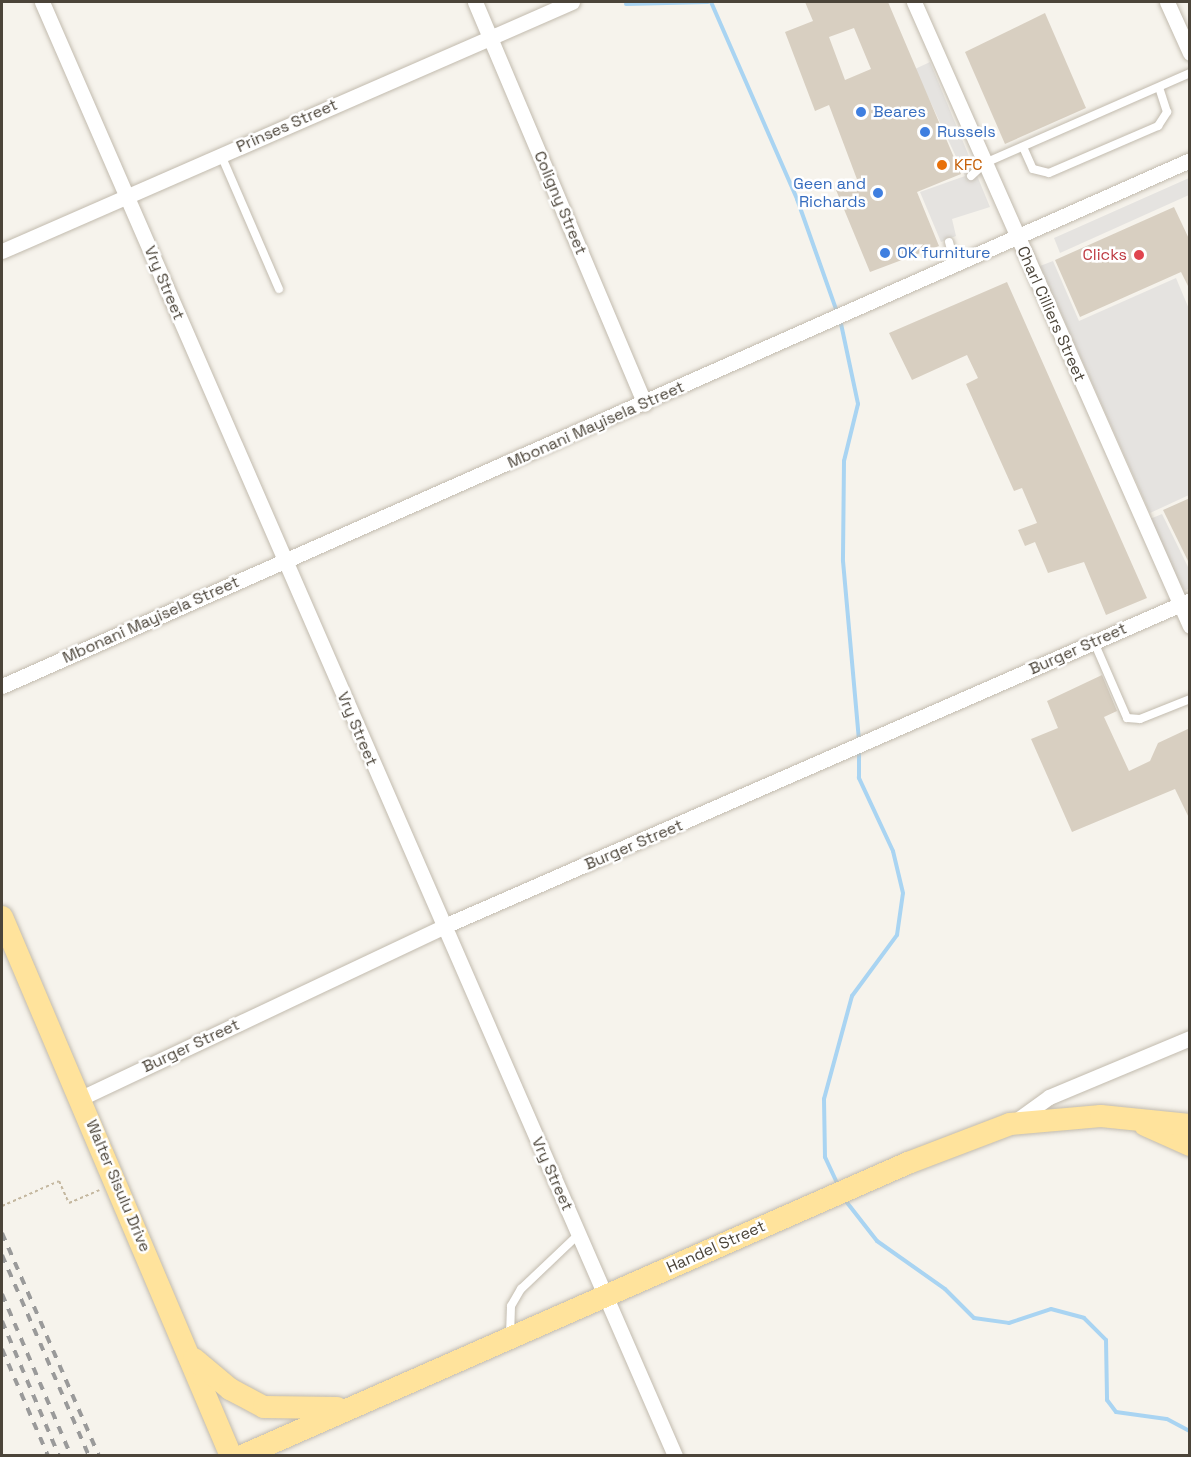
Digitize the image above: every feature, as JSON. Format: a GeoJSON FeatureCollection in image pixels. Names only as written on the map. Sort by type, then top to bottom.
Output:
{"type":"FeatureCollection","features":[{"type":"Feature","properties":{"kind":"main road","name":"Walter Sisulu Drive"},"geometry":{"type":"LineString","coordinates":[[2,917],[81,1098],[231,1455]]}},
{"type":"Feature","properties":{"kind":"main road"},"geometry":{"type":"LineString","coordinates":[[1010,1124],[1077,1116],[1130,1118],[1190,1125]]}},
{"type":"Feature","properties":{"kind":"main road"},"geometry":{"type":"LineString","coordinates":[[1130,1118],[1190,1145]]}},
{"type":"Feature","properties":{"kind":"main road","name":"Handel Street"},"geometry":{"type":"LineString","coordinates":[[242,1455],[373,1402],[606,1295],[908,1163],[1010,1124]]}},
{"type":"Feature","properties":{"kind":"main road"},"geometry":{"type":"LineString","coordinates":[[188,1354],[230,1389],[264,1407],[316,1412],[373,1402]]}},
{"type":"Feature","properties":{"kind":"street","name":"Vry Street"},"geometry":{"type":"LineString","coordinates":[[42,2],[442,927],[675,1455]]}},
{"type":"Feature","properties":{"kind":"street","name":"Coligny Street"},"geometry":{"type":"LineString","coordinates":[[475,2],[645,404]]}},
{"type":"Feature","properties":{"kind":"street","name":"Prinses Street"},"geometry":{"type":"LineString","coordinates":[[2,251],[572,2]]}},
{"type":"Feature","properties":{"kind":"street","name":"Charl Cilliers Street"},"geometry":{"type":"LineString","coordinates":[[914,2],[1016,236],[1185,602],[1190,626]]}},
{"type":"Feature","properties":{"kind":"street"},"geometry":{"type":"LineString","coordinates":[[1167,2],[1190,53]]}},
{"type":"Feature","properties":{"kind":"street","name":"Mbonani Mayisela Street"},"geometry":{"type":"LineString","coordinates":[[2,686],[645,404],[1190,160]]}},
{"type":"Feature","properties":{"kind":"street","name":"Burger Street"},"geometry":{"type":"LineString","coordinates":[[81,1098],[442,927],[838,757],[1185,602]]}},
{"type":"Feature","properties":{"kind":"street","name":"Handel Street"},"geometry":{"type":"LineString","coordinates":[[1010,1124],[1049,1097],[1190,1038]]}},
{"type":"Feature","properties":{"kind":"lane"},"geometry":{"type":"LineString","coordinates":[[971,176],[985,163],[1190,73]]}},
{"type":"Feature","properties":{"kind":"lane"},"geometry":{"type":"LineString","coordinates":[[1023,147],[1033,169],[1049,173],[1158,126],[1167,112],[1159,87]]}},
{"type":"Feature","properties":{"kind":"lane"},"geometry":{"type":"LineString","coordinates":[[221,155],[279,289]]}},
{"type":"Feature","properties":{"kind":"lane"},"geometry":{"type":"LineString","coordinates":[[949,242],[954,264]]}},
{"type":"Feature","properties":{"kind":"lane"},"geometry":{"type":"LineString","coordinates":[[1094,642],[1127,718],[1140,719],[1190,699]]}},
{"type":"Feature","properties":{"kind":"lane"},"geometry":{"type":"LineString","coordinates":[[510,1339],[511,1306],[521,1289],[579,1234]]}},
{"type":"Feature","properties":{"kind":"path"},"geometry":{"type":"LineString","coordinates":[[2,1206],[59,1181],[69,1203],[94,1192]]}},
{"type":"Feature","properties":{"kind":"shaded area"},"geometry":{"type":"Polygon","coordinates":[[[930,62],[990,207],[952,219],[956,236],[941,242],[920,192],[965,176],[915,69],[930,62]]]}},
{"type":"Feature","properties":{"kind":"shaded area"},"geometry":{"type":"Polygon","coordinates":[[[1189,178],[1189,195],[1060,253],[1054,238],[1189,178]]]}},
{"type":"Feature","properties":{"kind":"shaded area"},"geometry":{"type":"Polygon","coordinates":[[[1053,261],[1079,321],[1176,278],[1189,309],[1189,495],[1150,513],[1040,266],[1053,261]]]}},
{"type":"Feature","properties":{"kind":"shaded area"},"geometry":{"type":"Polygon","coordinates":[[[1162,514],[1189,569],[1189,589],[1183,591],[1150,519],[1162,514]]]}},
{"type":"Feature","properties":{"kind":"building"},"geometry":{"type":"Polygon","coordinates":[[[805,2],[888,2],[961,174],[917,192],[939,246],[870,272],[836,190],[858,182],[829,105],[815,111],[785,32],[813,21],[805,2]],[[854,28],[829,37],[845,80],[871,69],[854,28]]]}},
{"type":"Feature","properties":{"kind":"building"},"geometry":{"type":"Polygon","coordinates":[[[1045,13],[1086,108],[1005,144],[965,52],[1045,13]]]}},
{"type":"Feature","properties":{"kind":"building"},"geometry":{"type":"Polygon","coordinates":[[[1174,207],[1190,241],[1190,290],[1181,272],[1080,317],[1055,260],[1174,207]]]}},
{"type":"Feature","properties":{"kind":"building"},"geometry":{"type":"Polygon","coordinates":[[[1007,282],[1147,598],[1106,615],[1084,562],[1048,573],[1035,542],[1025,546],[1018,530],[1037,523],[1022,488],[1014,491],[966,384],[978,378],[967,355],[912,380],[889,333],[1007,282]]]}},
{"type":"Feature","properties":{"kind":"building"},"geometry":{"type":"Polygon","coordinates":[[[1190,498],[1190,565],[1163,510],[1190,498]]]}},
{"type":"Feature","properties":{"kind":"building"},"geometry":{"type":"Polygon","coordinates":[[[1102,675],[1117,711],[1104,717],[1129,771],[1150,761],[1158,743],[1190,728],[1190,820],[1175,789],[1072,832],[1031,739],[1058,728],[1047,701],[1102,675]]]}},
{"type":"Feature","properties":{"kind":"waterway"},"geometry":{"type":"LineString","coordinates":[[626,4],[708,2]]}},
{"type":"Feature","properties":{"kind":"waterway"},"geometry":{"type":"LineString","coordinates":[[711,2],[797,199],[837,312]]}},
{"type":"Feature","properties":{"kind":"waterway"},"geometry":{"type":"LineString","coordinates":[[840,319],[858,404],[844,461],[843,561],[859,742]]}},
{"type":"Feature","properties":{"kind":"waterway"},"geometry":{"type":"LineString","coordinates":[[838,1185],[825,1157],[824,1099],[852,996],[897,935],[903,893],[893,851],[859,778],[859,749]]}},
{"type":"Feature","properties":{"kind":"waterway"},"geometry":{"type":"LineString","coordinates":[[845,1200],[877,1241],[945,1289],[974,1318],[1009,1323],[1051,1309],[1084,1318],[1106,1340],[1107,1400],[1116,1412],[1167,1419],[1190,1431]]}},
{"type":"Feature","properties":{"kind":"railway"},"geometry":{"type":"LineString","coordinates":[[2,1233],[99,1456]]}},
{"type":"Feature","properties":{"kind":"railway"},"geometry":{"type":"LineString","coordinates":[[2,1255],[89,1456]]}},
{"type":"Feature","properties":{"kind":"railway"},"geometry":{"type":"LineString","coordinates":[[2,1294],[71,1456]]}},
{"type":"Feature","properties":{"kind":"railway"},"geometry":{"type":"LineString","coordinates":[[2,1321],[59,1456]]}},
{"type":"Feature","properties":{"kind":"railway"},"geometry":{"type":"LineString","coordinates":[[2,1349],[48,1456]]}},
{"type":"Feature","properties":{"kind":"place","name":"Beares"},"geometry":{"type":"Point","coordinates":[861,112]}},
{"type":"Feature","properties":{"kind":"place","name":"Russels"},"geometry":{"type":"Point","coordinates":[925,132]}},
{"type":"Feature","properties":{"kind":"place","name":"KFC"},"geometry":{"type":"Point","coordinates":[942,165]}},
{"type":"Feature","properties":{"kind":"place","name":"Geen and Richards"},"geometry":{"type":"Point","coordinates":[878,193]}},
{"type":"Feature","properties":{"kind":"place","name":"OK furniture"},"geometry":{"type":"Point","coordinates":[885,253]}},
{"type":"Feature","properties":{"kind":"place","name":"Clicks"},"geometry":{"type":"Point","coordinates":[1139,255]}}]}
